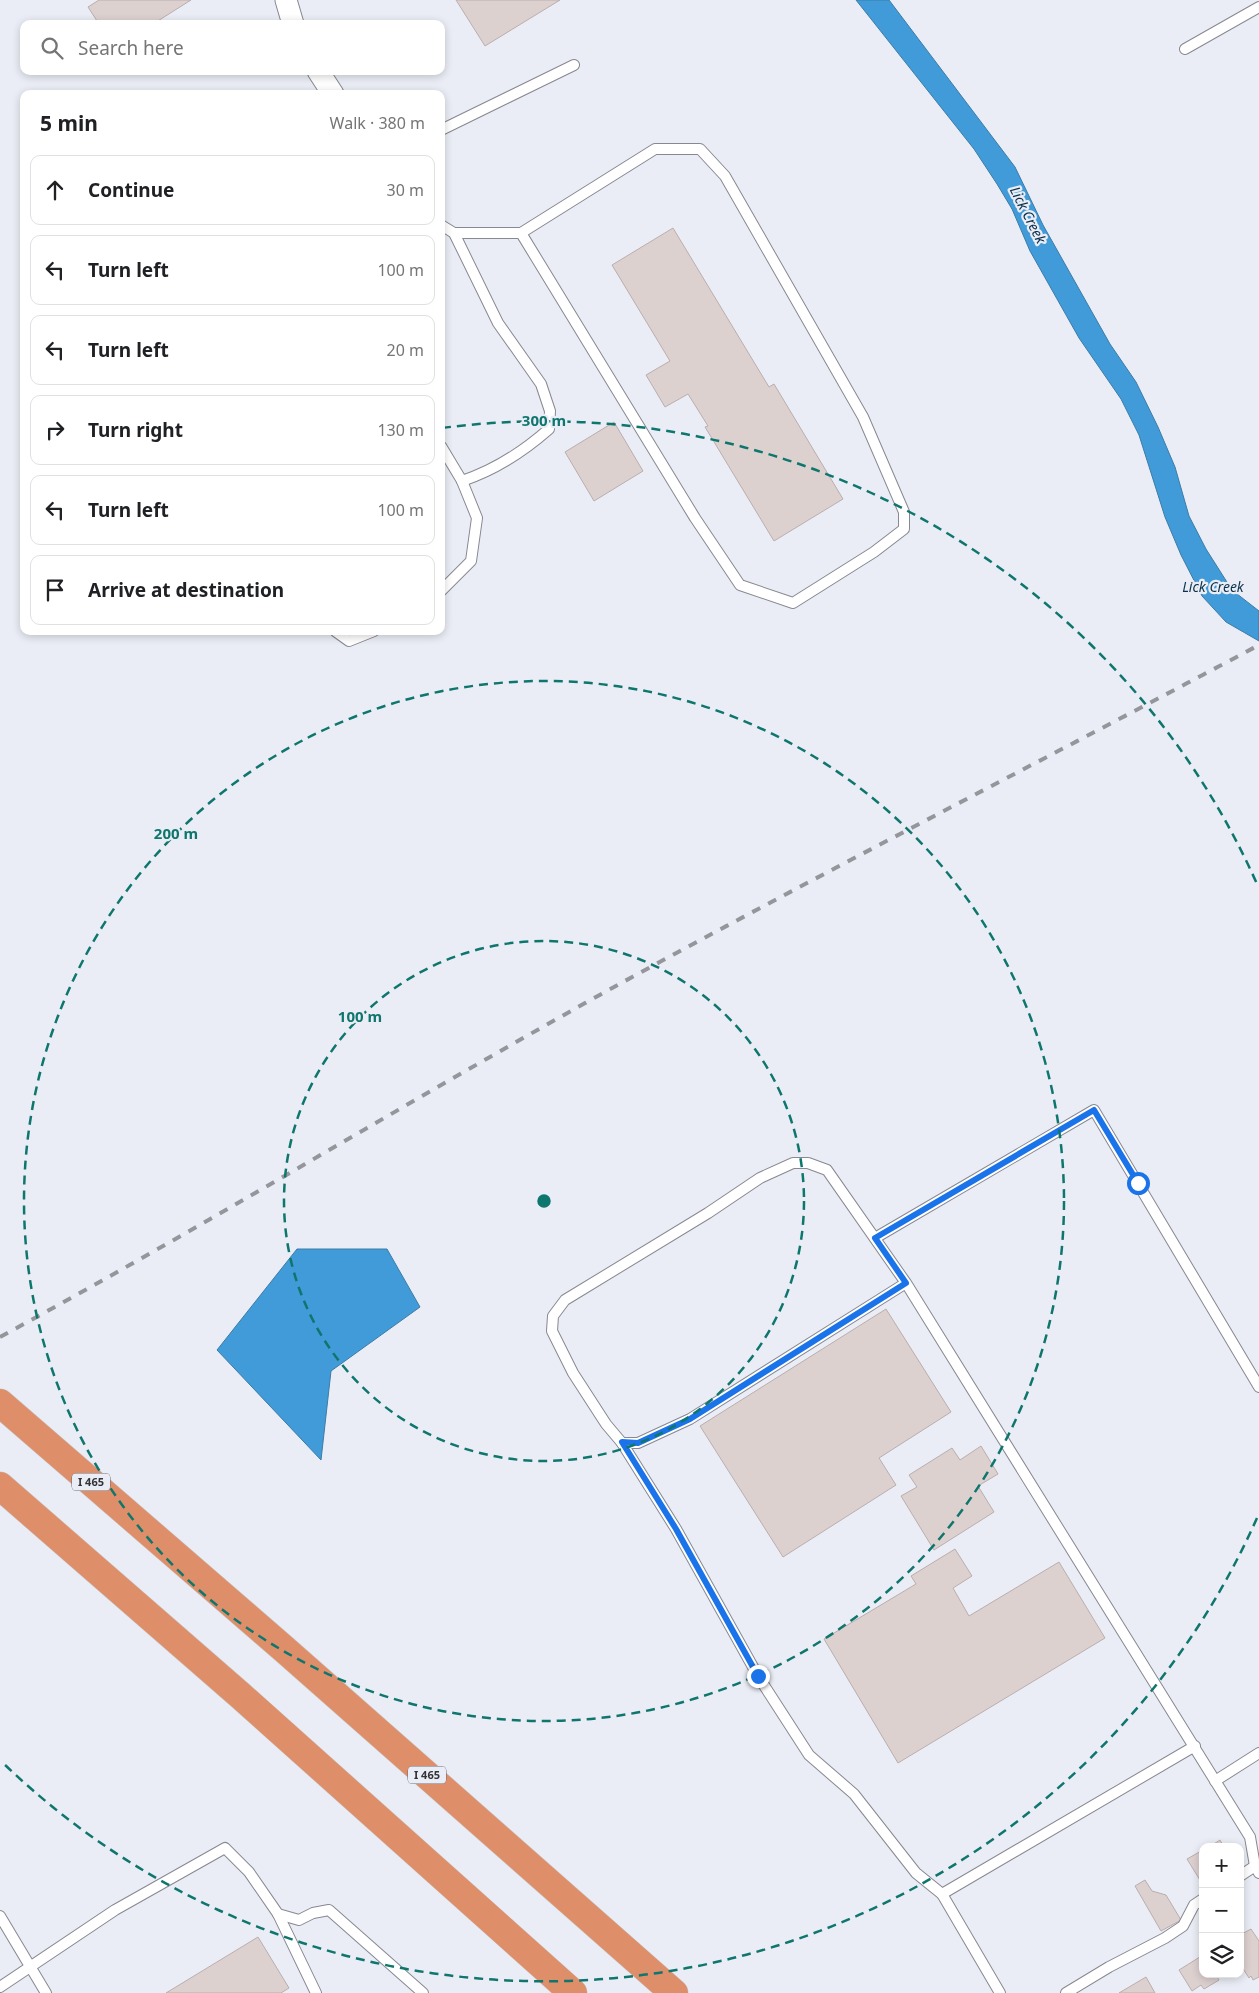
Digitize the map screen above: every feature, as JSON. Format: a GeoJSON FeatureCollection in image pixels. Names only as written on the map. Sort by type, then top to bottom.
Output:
{"type":"FeatureCollection","features":[{"type":"Feature","properties":{"kind":"highway","name":"I 465"},"geometry":{"type":"LineString","coordinates":[[1,1404],[674,1993]]}},
{"type":"Feature","properties":{"kind":"highway"},"geometry":{"type":"LineString","coordinates":[[0,1486],[241,1696],[573,1993]]}},
{"type":"Feature","properties":{"kind":"street"},"geometry":{"type":"LineString","coordinates":[[286,0],[292,20]]}},
{"type":"Feature","properties":{"kind":"lane"},"geometry":{"type":"LineString","coordinates":[[1185,49],[1259,7]]}},
{"type":"Feature","properties":{"kind":"lane"},"geometry":{"type":"LineString","coordinates":[[445,128],[574,64]]}},
{"type":"Feature","properties":{"kind":"lane"},"geometry":{"type":"LineString","coordinates":[[454,233],[521,232],[655,149],[700,148],[725,176],[863,417],[904,512],[904,529],[874,552],[793,603],[740,585],[695,518],[521,232]]}},
{"type":"Feature","properties":{"kind":"lane"},"geometry":{"type":"LineString","coordinates":[[445,227],[454,233],[498,323],[541,384],[550,411],[549,429],[529,447],[480,475],[462,480]]}},
{"type":"Feature","properties":{"kind":"lane"},"geometry":{"type":"LineString","coordinates":[[445,452],[462,480],[477,518],[471,561],[445,587]]}},
{"type":"Feature","properties":{"kind":"lane"},"geometry":{"type":"LineString","coordinates":[[341,635],[349,641],[364,635]]}},
{"type":"Feature","properties":{"kind":"lane"},"geometry":{"type":"LineString","coordinates":[[875,1238],[1094,1110],[1259,1387]]}},
{"type":"Feature","properties":{"kind":"lane"},"geometry":{"type":"LineString","coordinates":[[1000,1993],[942,1894],[916,1873],[854,1794],[809,1755],[758,1676],[676,1529],[622,1442],[606,1424],[573,1373],[552,1331],[553,1316],[565,1300],[708,1213],[760,1178],[793,1162],[808,1162],[827,1170],[875,1238],[906,1283],[1250,1837],[1257,1870],[1244,1875]]}},
{"type":"Feature","properties":{"kind":"lane"},"geometry":{"type":"LineString","coordinates":[[622,1442],[638,1443],[690,1419],[906,1283]]}},
{"type":"Feature","properties":{"kind":"lane"},"geometry":{"type":"LineString","coordinates":[[942,1894],[1194,1746]]}},
{"type":"Feature","properties":{"kind":"lane"},"geometry":{"type":"LineString","coordinates":[[1215,1781],[1259,1753]]}},
{"type":"Feature","properties":{"kind":"lane"},"geometry":{"type":"LineString","coordinates":[[0,1987],[115,1910],[225,1848],[249,1872],[278,1914],[316,1993]]}},
{"type":"Feature","properties":{"kind":"lane"},"geometry":{"type":"LineString","coordinates":[[1066,1993],[1108,1966],[1165,1938],[1183,1926],[1194,1905],[1199,1902]]}},
{"type":"Feature","properties":{"kind":"lane"},"geometry":{"type":"LineString","coordinates":[[278,1914],[298,1920],[313,1913],[328,1910],[423,1993]]}},
{"type":"Feature","properties":{"kind":"lane"},"geometry":{"type":"LineString","coordinates":[[0,1916],[46,1993]]}},
{"type":"Feature","properties":{"kind":"water","name":"Lick Creek"},"geometry":{"type":"Polygon","coordinates":[[[856,0],[889,0],[1015,167],[1043,225],[1110,344],[1136,382],[1175,467],[1189,516],[1206,549],[1232,590],[1259,611],[1259,641],[1226,622],[1202,596],[1181,555],[1165,517],[1139,435],[1121,399],[1079,338],[1030,251],[1012,209],[974,149],[856,0]]]}},
{"type":"Feature","properties":{"kind":"water"},"geometry":{"type":"Polygon","coordinates":[[[297,1249],[387,1249],[420,1307],[331,1371],[321,1460],[217,1350],[297,1249]]]}},
{"type":"Feature","properties":{"kind":"building"},"geometry":{"type":"Polygon","coordinates":[[[99,0],[191,0],[159,20],[96,20],[88,7],[99,0]]]}},
{"type":"Feature","properties":{"kind":"building"},"geometry":{"type":"Polygon","coordinates":[[[456,0],[560,0],[485,46],[456,0]]]}},
{"type":"Feature","properties":{"kind":"building"},"geometry":{"type":"Polygon","coordinates":[[[673,228],[769,387],[774,384],[843,499],[774,541],[705,427],[708,426],[688,394],[665,407],[646,375],[670,361],[612,265],[673,228]]]}},
{"type":"Feature","properties":{"kind":"building"},"geometry":{"type":"Polygon","coordinates":[[[614,422],[643,471],[594,501],[565,452],[614,422]]]}},
{"type":"Feature","properties":{"kind":"building"},"geometry":{"type":"Polygon","coordinates":[[[886,1309],[951,1412],[879,1458],[896,1485],[783,1557],[700,1426],[886,1309]]]}},
{"type":"Feature","properties":{"kind":"building"},"geometry":{"type":"Polygon","coordinates":[[[981,1446],[998,1474],[978,1486],[994,1512],[934,1550],[901,1496],[917,1487],[909,1475],[952,1448],[960,1460],[981,1446]]]}},
{"type":"Feature","properties":{"kind":"building"},"geometry":{"type":"Polygon","coordinates":[[[955,1549],[972,1576],[953,1588],[969,1616],[1059,1562],[1105,1638],[898,1763],[824,1639],[916,1584],[911,1576],[955,1549]]]}},
{"type":"Feature","properties":{"kind":"building"},"geometry":{"type":"Polygon","coordinates":[[[1199,1852],[1199,1878],[1187,1859],[1199,1852]]]}},
{"type":"Feature","properties":{"kind":"building"},"geometry":{"type":"Polygon","coordinates":[[[1145,1880],[1152,1891],[1166,1895],[1181,1920],[1161,1931],[1135,1886],[1145,1880]]]}},
{"type":"Feature","properties":{"kind":"building"},"geometry":{"type":"Polygon","coordinates":[[[1251,1929],[1259,1941],[1259,1977],[1253,1980],[1251,1976],[1249,1978],[1244,1970],[1244,1933],[1251,1929]]]}},
{"type":"Feature","properties":{"kind":"building"},"geometry":{"type":"Polygon","coordinates":[[[258,1937],[289,1988],[281,1993],[166,1993],[258,1937]]]}},
{"type":"Feature","properties":{"kind":"building"},"geometry":{"type":"Polygon","coordinates":[[[1199,1958],[1199,1978],[1218,1978],[1219,1980],[1204,1989],[1201,1985],[1192,1991],[1179,1970],[1199,1958]]]}},
{"type":"Feature","properties":{"kind":"building"},"geometry":{"type":"Polygon","coordinates":[[[1146,1977],[1155,1993],[1119,1993],[1146,1977]]]}},
{"type":"Feature","properties":{"kind":"railway"},"geometry":{"type":"LineString","coordinates":[[0,1337],[634,976],[1259,645]]}},
{"type":"Feature","properties":{"kind":"route"},"geometry":{"type":"LineString","coordinates":[[758,1676],[676,1529],[622,1442],[638,1443],[690,1419],[906,1283],[875,1238],[1094,1110],[1138,1183]]}}]}
